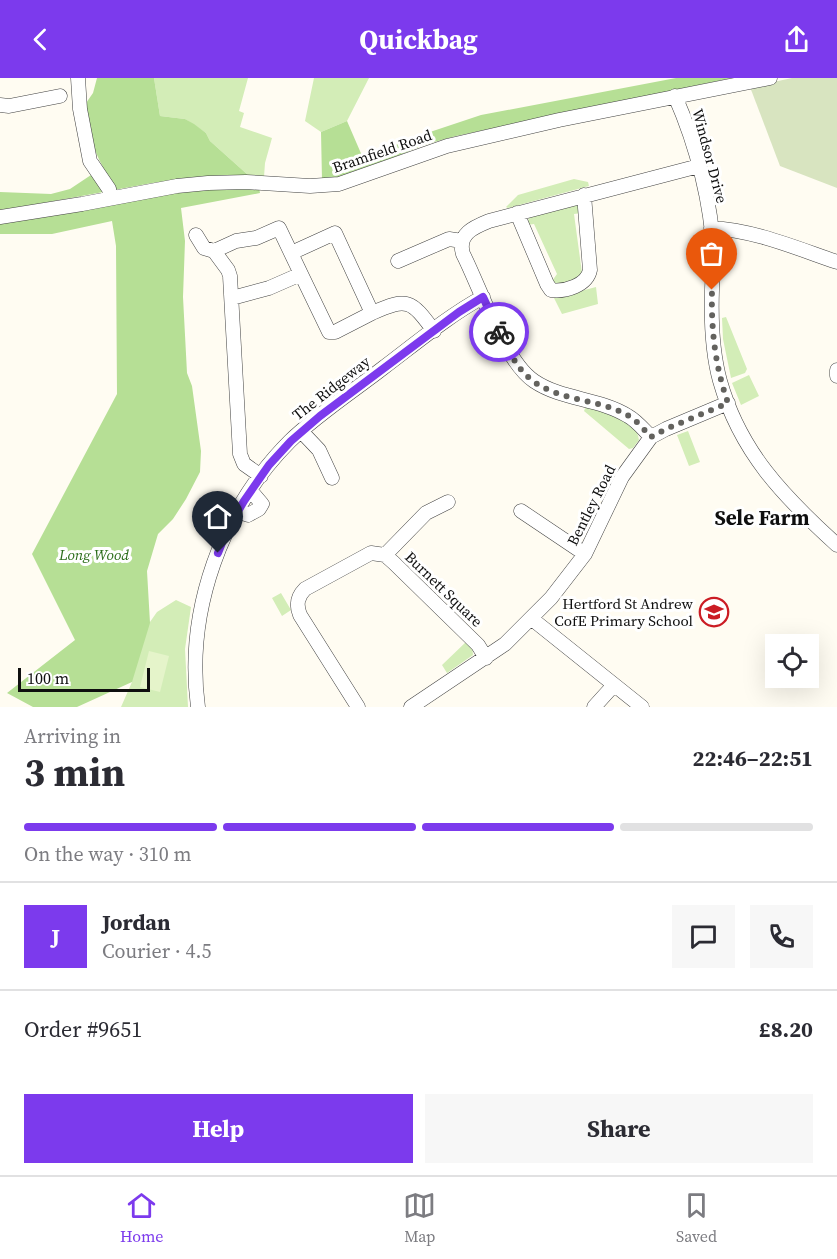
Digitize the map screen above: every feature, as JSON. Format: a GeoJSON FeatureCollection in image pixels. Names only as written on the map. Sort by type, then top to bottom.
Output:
{"type":"FeatureCollection","features":[{"type":"Feature","properties":{"kind":"street"},"geometry":{"type":"LineString","coordinates":[[78,78],[80,109],[90,161],[109,189],[111,198]]}},
{"type":"Feature","properties":{"kind":"street","name":"Bramfield Road"},"geometry":{"type":"LineString","coordinates":[[0,217],[177,186],[207,183],[246,182],[310,186],[339,184],[447,146],[675,96],[770,78]]}},
{"type":"Feature","properties":{"kind":"street"},"geometry":{"type":"LineString","coordinates":[[0,105],[9,106],[60,96]]}},
{"type":"Feature","properties":{"kind":"street","name":"Windsor Drive"},"geometry":{"type":"LineString","coordinates":[[675,96],[689,130],[699,166],[711,228],[714,260],[712,311],[714,346],[720,379],[728,403],[750,451],[772,481],[798,509],[837,544]]}},
{"type":"Feature","properties":{"kind":"street"},"geometry":{"type":"LineString","coordinates":[[651,437],[629,416],[605,405],[548,388],[528,377],[500,335],[463,254],[462,241],[475,226],[699,166]]}},
{"type":"Feature","properties":{"kind":"street"},"geometry":{"type":"LineString","coordinates":[[517,213],[547,284],[551,290],[558,291],[584,283],[589,278],[591,270],[584,195]]}},
{"type":"Feature","properties":{"kind":"street"},"geometry":{"type":"LineString","coordinates":[[214,251],[236,241],[256,238],[276,222],[329,332],[335,332],[392,304],[404,303],[414,308],[434,331]]}},
{"type":"Feature","properties":{"kind":"street"},"geometry":{"type":"LineString","coordinates":[[711,228],[752,234],[837,261]]}},
{"type":"Feature","properties":{"kind":"street"},"geometry":{"type":"LineString","coordinates":[[291,253],[335,233],[372,313]]}},
{"type":"Feature","properties":{"kind":"street"},"geometry":{"type":"LineString","coordinates":[[196,235],[204,248],[214,251],[229,273],[240,454],[244,464],[261,476]]}},
{"type":"Feature","properties":{"kind":"street"},"geometry":{"type":"LineString","coordinates":[[398,261],[449,239],[462,241]]}},
{"type":"Feature","properties":{"kind":"street"},"geometry":{"type":"LineString","coordinates":[[232,298],[269,288],[301,274]]}},
{"type":"Feature","properties":{"kind":"street","name":"The Ridgeway"},"geometry":{"type":"LineString","coordinates":[[198,707],[195,658],[202,600],[218,553],[237,511],[250,491],[280,452],[301,431],[483,297]]}},
{"type":"Feature","properties":{"kind":"street"},"geometry":{"type":"LineString","coordinates":[[837,370],[837,376]]}},
{"type":"Feature","properties":{"kind":"street","name":"Bentley Road"},"geometry":{"type":"LineString","coordinates":[[411,707],[505,644],[551,598],[585,554],[622,477],[651,437],[728,403]]}},
{"type":"Feature","properties":{"kind":"street"},"geometry":{"type":"LineString","coordinates":[[301,431],[319,450],[332,478]]}},
{"type":"Feature","properties":{"kind":"street"},"geometry":{"type":"LineString","coordinates":[[385,555],[426,513],[448,502]]}},
{"type":"Feature","properties":{"kind":"street"},"geometry":{"type":"LineString","coordinates":[[521,511],[585,554]]}},
{"type":"Feature","properties":{"kind":"street","name":"Burnett Square"},"geometry":{"type":"LineString","coordinates":[[358,707],[300,615],[297,605],[305,589],[371,553],[385,555],[478,645],[486,658]]}},
{"type":"Feature","properties":{"kind":"street"},"geometry":{"type":"LineString","coordinates":[[532,619],[642,707]]}},
{"type":"Feature","properties":{"kind":"street"},"geometry":{"type":"LineString","coordinates":[[594,707],[613,686]]}},
{"type":"Feature","properties":{"kind":"green space"},"geometry":{"type":"Polygon","coordinates":[[[97,78],[154,78],[160,116],[185,119],[194,124],[248,175],[201,177],[152,183],[0,211],[0,192],[51,194],[70,189],[103,167],[91,136],[86,103],[93,93],[97,78]]]}},
{"type":"Feature","properties":{"kind":"green space"},"geometry":{"type":"Polygon","coordinates":[[[154,78],[248,78],[239,111],[244,113],[240,127],[272,138],[265,163],[264,177],[248,175],[210,141],[206,133],[185,119],[160,116],[154,78]]]}},
{"type":"Feature","properties":{"kind":"green space"},"geometry":{"type":"Polygon","coordinates":[[[314,78],[369,78],[347,121],[321,132],[305,121],[314,78]]]}},
{"type":"Feature","properties":{"kind":"green space"},"geometry":{"type":"Polygon","coordinates":[[[676,78],[732,78],[456,136],[424,145],[361,171],[322,180],[321,132],[347,121],[363,158],[418,136],[481,115],[676,78]]]}},
{"type":"Feature","properties":{"kind":"green space"},"geometry":{"type":"Polygon","coordinates":[[[792,78],[837,78],[837,188],[780,166],[750,87],[792,78]]]}},
{"type":"Feature","properties":{"kind":"green space"},"geometry":{"type":"Polygon","coordinates":[[[574,179],[588,182],[589,186],[506,207],[518,195],[574,179]]]}},
{"type":"Feature","properties":{"kind":"green space","name":"Long Wood"},"geometry":{"type":"Polygon","coordinates":[[[219,187],[259,188],[260,193],[181,208],[185,241],[183,297],[187,373],[192,386],[201,451],[200,472],[173,519],[158,534],[147,571],[150,623],[132,682],[77,707],[33,707],[7,693],[75,640],[32,554],[117,394],[116,246],[112,221],[52,234],[0,234],[0,224],[181,191],[219,187]]]}},
{"type":"Feature","properties":{"kind":"green space"},"geometry":{"type":"Polygon","coordinates":[[[577,205],[582,213],[574,214],[582,273],[585,280],[555,284],[552,281],[557,274],[534,224],[527,225],[529,217],[577,205]]]}},
{"type":"Feature","properties":{"kind":"green space"},"geometry":{"type":"Polygon","coordinates":[[[596,287],[598,304],[562,314],[554,298],[596,287]]]}},
{"type":"Feature","properties":{"kind":"green space"},"geometry":{"type":"Polygon","coordinates":[[[726,317],[747,369],[745,373],[731,378],[723,339],[722,318],[726,317]]]}},
{"type":"Feature","properties":{"kind":"green space"},"geometry":{"type":"Polygon","coordinates":[[[749,375],[759,396],[741,405],[732,383],[749,375]]]}},
{"type":"Feature","properties":{"kind":"green space"},"geometry":{"type":"Polygon","coordinates":[[[586,406],[618,417],[632,426],[639,440],[633,448],[629,449],[584,411],[586,406]]]}},
{"type":"Feature","properties":{"kind":"green space"},"geometry":{"type":"Polygon","coordinates":[[[688,431],[700,462],[689,466],[677,435],[688,431]]]}},
{"type":"Feature","properties":{"kind":"green space"},"geometry":{"type":"Polygon","coordinates":[[[281,593],[291,610],[282,616],[272,598],[281,593]]]}},
{"type":"Feature","properties":{"kind":"green space"},"geometry":{"type":"Polygon","coordinates":[[[176,600],[191,607],[185,649],[188,707],[121,707],[132,682],[107,683],[157,612],[176,600]]]}},
{"type":"Feature","properties":{"kind":"green space"},"geometry":{"type":"Polygon","coordinates":[[[467,641],[472,646],[473,655],[447,673],[442,665],[467,641]]]}},
{"type":"Feature","properties":{"kind":"green space"},"geometry":{"type":"Polygon","coordinates":[[[149,651],[169,656],[160,692],[140,687],[149,651]]]}},
{"type":"Feature","properties":{"kind":"way so far"},"geometry":{"type":"LineString","coordinates":[[499,332],[518,365],[533,381],[565,395],[617,410],[629,416],[651,437],[728,403],[720,379],[714,346],[712,290]]}},
{"type":"Feature","properties":{"kind":"place","name":"Hertford St Andrew CofE Primary School"},"geometry":{"type":"Point","coordinates":[714,612]}},
{"type":"Feature","properties":{"kind":"district","name":"Sele Farm"},"geometry":{"type":"Point","coordinates":[762,517]}},
{"type":"Feature","properties":{"kind":"route"},"geometry":{"type":"LineString","coordinates":[[218,553],[237,511],[269,465],[301,431],[320,416],[459,312],[483,297],[499,332]]}}]}
